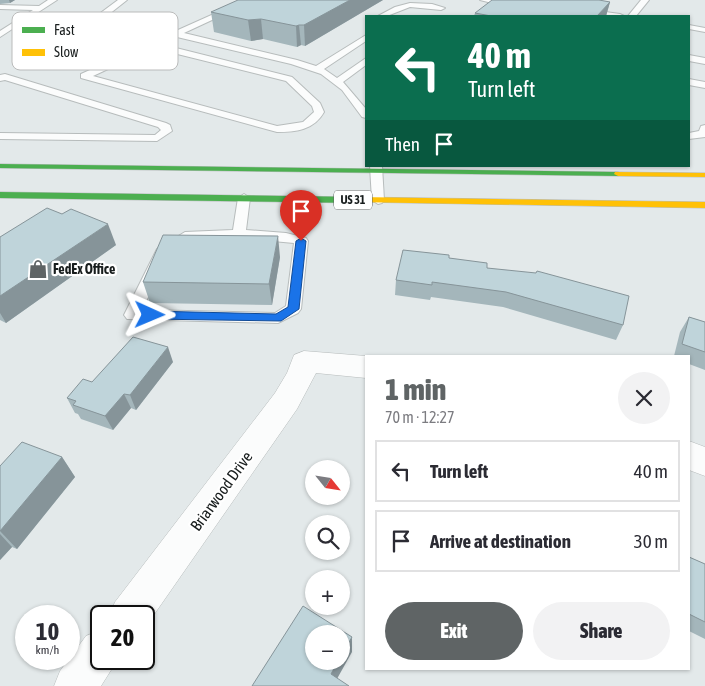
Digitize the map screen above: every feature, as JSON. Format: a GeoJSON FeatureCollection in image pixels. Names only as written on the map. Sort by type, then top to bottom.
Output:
{"type":"FeatureCollection","features":[{"type":"Feature","properties":{"kind":"main road","name":"US 31"},"geometry":{"type":"LineString","coordinates":[[0,166],[376,168],[705,175]]}},
{"type":"Feature","properties":{"kind":"main road","name":"US 31"},"geometry":{"type":"LineString","coordinates":[[0,195],[705,204]]}},
{"type":"Feature","properties":{"kind":"street","name":"Briarwood Drive"},"geometry":{"type":"LineString","coordinates":[[137,605],[238,469],[271,419],[286,401],[301,374],[304,362],[365,367]]}},
{"type":"Feature","properties":{"kind":"street"},"geometry":{"type":"LineString","coordinates":[[690,455],[705,462]]}},
{"type":"Feature","properties":{"kind":"street"},"geometry":{"type":"LineString","coordinates":[[76,686],[90,666]]}},
{"type":"Feature","properties":{"kind":"lane"},"geometry":{"type":"LineString","coordinates":[[36,12],[53,0]]}},
{"type":"Feature","properties":{"kind":"lane"},"geometry":{"type":"LineString","coordinates":[[108,12],[123,0]]}},
{"type":"Feature","properties":{"kind":"lane"},"geometry":{"type":"LineString","coordinates":[[178,33],[251,0]]}},
{"type":"Feature","properties":{"kind":"lane"},"geometry":{"type":"LineString","coordinates":[[484,0],[497,1]]}},
{"type":"Feature","properties":{"kind":"lane"},"geometry":{"type":"LineString","coordinates":[[633,15],[645,0]]}},
{"type":"Feature","properties":{"kind":"lane"},"geometry":{"type":"LineString","coordinates":[[484,12],[497,1]]}},
{"type":"Feature","properties":{"kind":"lane"},"geometry":{"type":"LineString","coordinates":[[384,15],[396,7],[406,4],[443,6],[430,15]]}},
{"type":"Feature","properties":{"kind":"lane"},"geometry":{"type":"LineString","coordinates":[[0,7],[42,8]]}},
{"type":"Feature","properties":{"kind":"lane"},"geometry":{"type":"LineString","coordinates":[[578,9],[614,15]]}},
{"type":"Feature","properties":{"kind":"lane"},"geometry":{"type":"LineString","coordinates":[[0,35],[12,27]]}},
{"type":"Feature","properties":{"kind":"lane"},"geometry":{"type":"LineString","coordinates":[[690,28],[705,30]]}},
{"type":"Feature","properties":{"kind":"lane"},"geometry":{"type":"LineString","coordinates":[[178,34],[294,62],[324,72],[364,108]]}},
{"type":"Feature","properties":{"kind":"lane"},"geometry":{"type":"LineString","coordinates":[[318,70],[365,38]]}},
{"type":"Feature","properties":{"kind":"lane"},"geometry":{"type":"LineString","coordinates":[[97,70],[84,76],[277,130],[303,126],[317,117],[320,112],[316,105],[289,79],[178,50]]}},
{"type":"Feature","properties":{"kind":"lane"},"geometry":{"type":"LineString","coordinates":[[690,58],[705,61]]}},
{"type":"Feature","properties":{"kind":"lane"},"geometry":{"type":"LineString","coordinates":[[337,82],[365,63]]}},
{"type":"Feature","properties":{"kind":"lane"},"geometry":{"type":"LineString","coordinates":[[0,78],[5,77],[42,87],[130,114],[166,127],[167,131],[157,138],[2,138]]}},
{"type":"Feature","properties":{"kind":"lane"},"geometry":{"type":"LineString","coordinates":[[690,82],[705,85]]}},
{"type":"Feature","properties":{"kind":"lane"},"geometry":{"type":"LineString","coordinates":[[690,136],[703,134],[705,128]]}},
{"type":"Feature","properties":{"kind":"lane"},"geometry":{"type":"LineString","coordinates":[[376,168],[378,200]]}},
{"type":"Feature","properties":{"kind":"lane"},"geometry":{"type":"LineString","coordinates":[[239,234],[244,198]]}},
{"type":"Feature","properties":{"kind":"lane"},"geometry":{"type":"LineString","coordinates":[[239,234],[286,237],[301,241],[293,309],[278,318],[132,315],[162,252],[185,236],[239,234]]}},
{"type":"Feature","properties":{"kind":"building"},"geometry":{"type":"Polygon","coordinates":[[[238,0],[350,0],[304,25],[296,26],[261,19],[248,20],[211,12],[238,0]]]}},
{"type":"Feature","properties":{"kind":"building"},"geometry":{"type":"Polygon","coordinates":[[[492,0],[599,0],[610,2],[598,15],[486,15],[475,13],[492,0]]]}},
{"type":"Feature","properties":{"kind":"building"},"geometry":{"type":"Polygon","coordinates":[[[47,208],[62,214],[71,209],[108,224],[0,296],[0,237],[47,208]]]}},
{"type":"Feature","properties":{"kind":"building"},"geometry":{"type":"Polygon","coordinates":[[[163,235],[278,236],[269,284],[143,282],[163,235]]]}},
{"type":"Feature","properties":{"kind":"building"},"geometry":{"type":"Polygon","coordinates":[[[403,250],[449,255],[449,258],[487,263],[487,268],[536,273],[537,271],[629,296],[623,325],[506,292],[432,282],[432,285],[396,280],[403,250]]]}},
{"type":"Feature","properties":{"kind":"building"},"geometry":{"type":"Polygon","coordinates":[[[689,317],[705,322],[705,352],[682,344],[689,317]]]}},
{"type":"Feature","properties":{"kind":"building"},"geometry":{"type":"Polygon","coordinates":[[[133,337],[168,347],[130,395],[124,394],[105,416],[73,405],[76,401],[67,398],[83,379],[92,382],[133,337]]]}},
{"type":"Feature","properties":{"kind":"building"},"geometry":{"type":"Polygon","coordinates":[[[22,442],[62,457],[0,531],[0,466],[22,442]]]}},
{"type":"Feature","properties":{"kind":"building"},"geometry":{"type":"Polygon","coordinates":[[[690,557],[705,564],[705,622],[690,614],[690,557]]]}},
{"type":"Feature","properties":{"kind":"building"},"geometry":{"type":"Polygon","coordinates":[[[303,606],[305,607],[305,615],[317,615],[333,625],[305,625],[305,670],[333,670],[331,674],[349,686],[252,686],[303,606]]]}},
{"type":"Feature","properties":{"kind":"traffic: fast"},"geometry":{"type":"LineString","coordinates":[[0,166],[618,174]]}},
{"type":"Feature","properties":{"kind":"traffic: fast"},"geometry":{"type":"LineString","coordinates":[[0,195],[358,200]]}},
{"type":"Feature","properties":{"kind":"traffic: slow"},"geometry":{"type":"LineString","coordinates":[[618,174],[705,175]]}},
{"type":"Feature","properties":{"kind":"traffic: slow"},"geometry":{"type":"LineString","coordinates":[[358,200],[705,205]]}},
{"type":"Feature","properties":{"kind":"place","name":"FedEx Office"},"geometry":{"type":"Point","coordinates":[38,269]}},
{"type":"Feature","properties":{"kind":"route"},"geometry":{"type":"LineString","coordinates":[[150,315],[278,318],[293,309],[301,241]]}}]}
